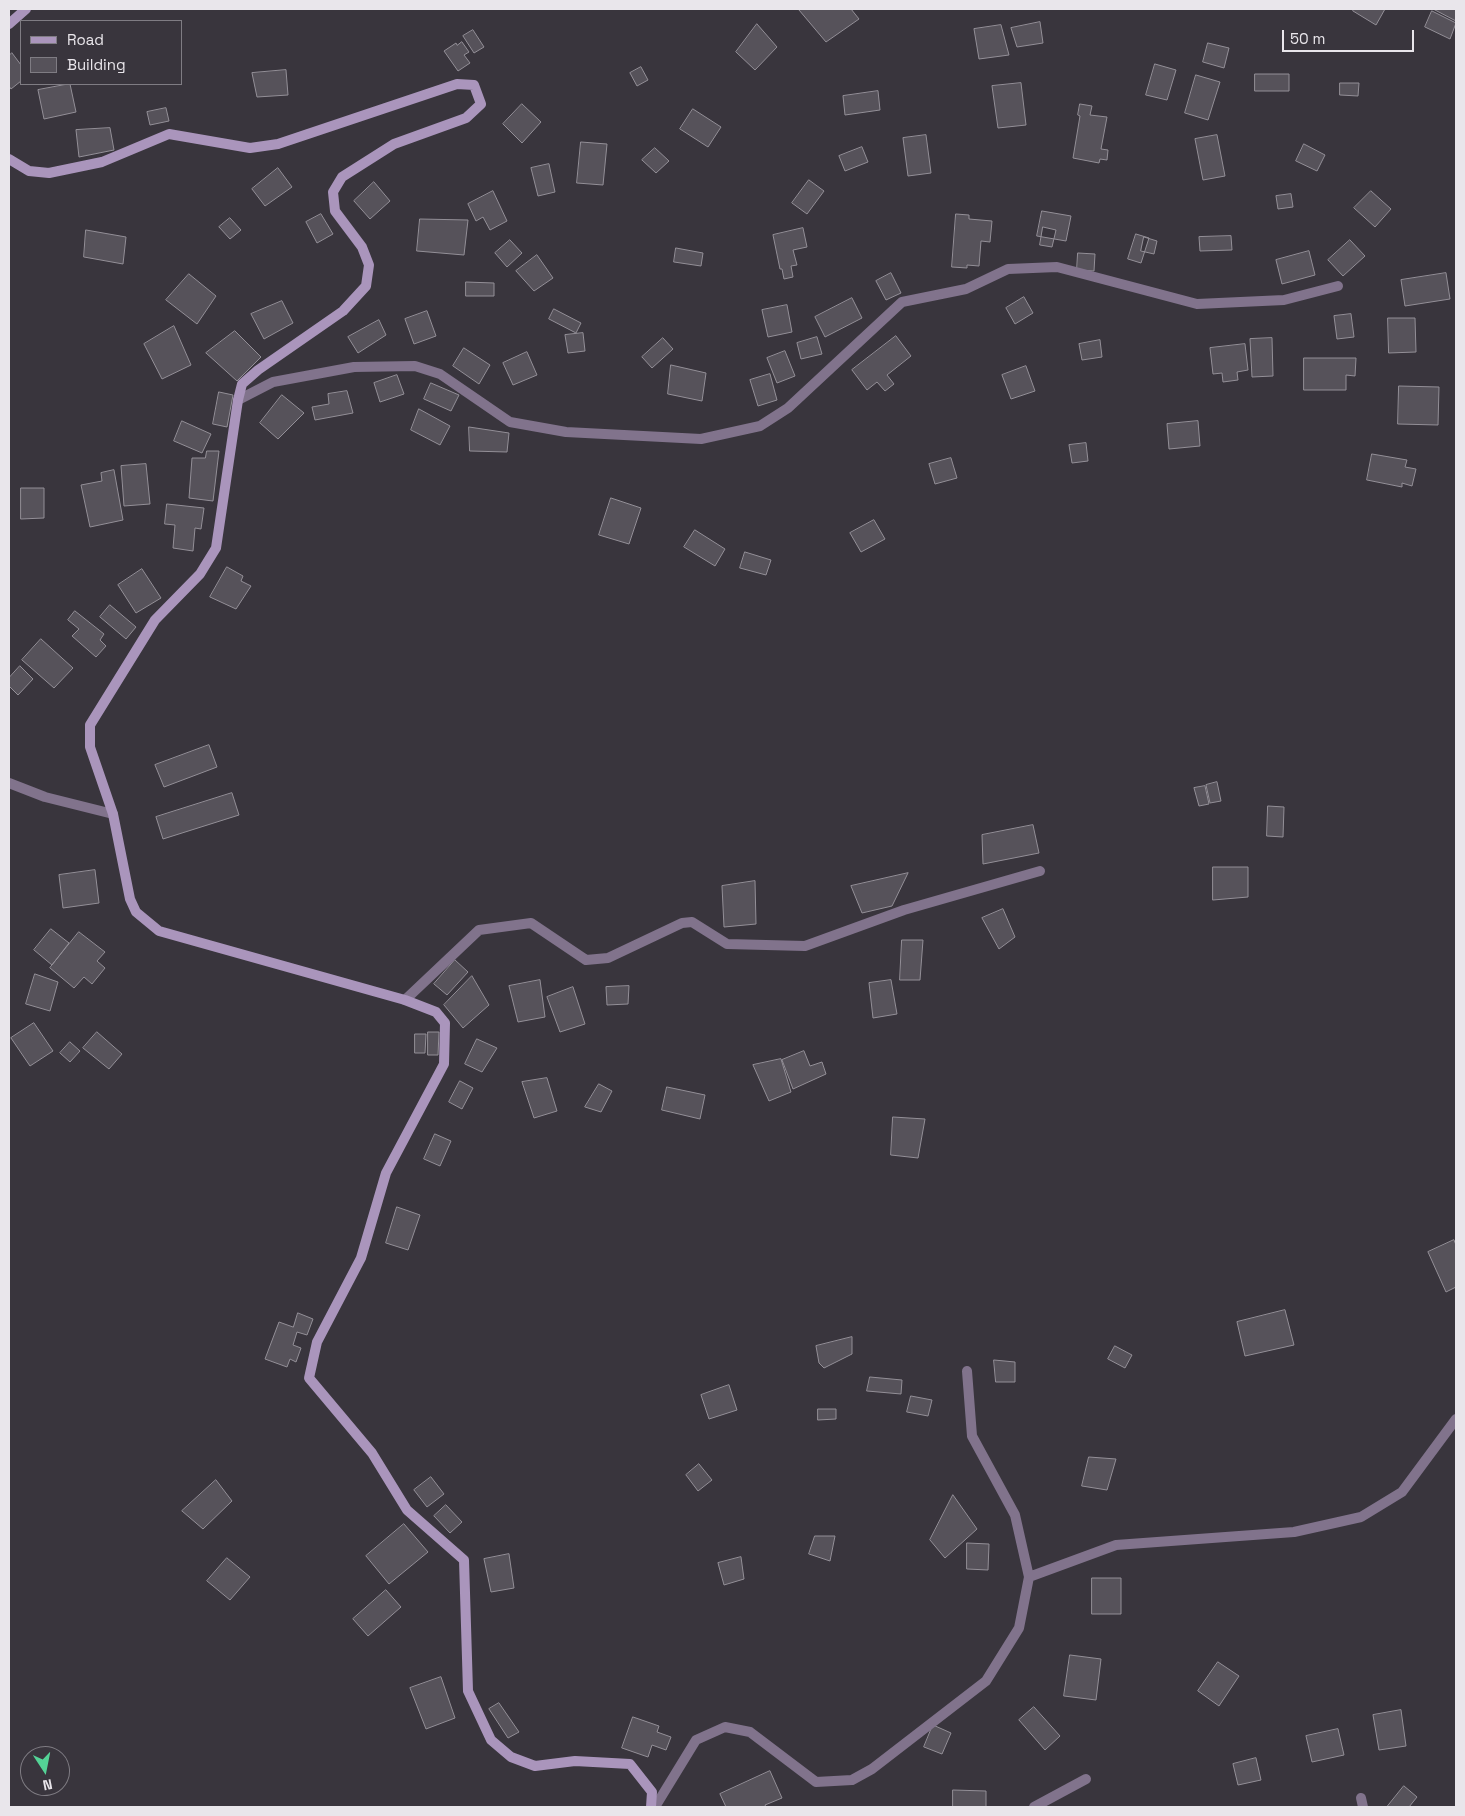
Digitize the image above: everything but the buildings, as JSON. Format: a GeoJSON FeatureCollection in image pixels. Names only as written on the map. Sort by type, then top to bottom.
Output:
{"type":"FeatureCollection","features":[{"type":"Feature","properties":{"kind":"street"},"geometry":{"type":"LineString","coordinates":[[9,24],[26,9]]}},
{"type":"Feature","properties":{"kind":"street"},"geometry":{"type":"LineString","coordinates":[[9,158],[29,171],[49,173],[102,162],[169,134],[250,148],[278,144],[457,84],[474,85],[481,104],[466,118],[394,144],[342,177],[333,192],[335,211],[362,247],[369,266],[366,286],[343,312],[258,370],[242,384],[216,548],[200,574],[155,620],[90,725],[90,747],[113,814],[130,899],[136,912],[159,931],[405,1000],[436,1012],[445,1023],[444,1064],[386,1173],[361,1258],[317,1342],[309,1378],[372,1453],[407,1510],[464,1560],[468,1691],[491,1740],[511,1757],[535,1766],[575,1761],[630,1764],[652,1792],[653,1807]]}},
{"type":"Feature","properties":{"kind":"street"},"geometry":{"type":"LineString","coordinates":[[238,400],[273,382],[282,380],[354,367],[415,366],[440,374],[510,422],[566,432],[700,439],[760,426],[788,408],[902,302],[966,289],[1008,269],[1057,267],[1196,304],[1284,300],[1338,286]]}},
{"type":"Feature","properties":{"kind":"street"},"geometry":{"type":"LineString","coordinates":[[9,784],[45,797],[113,814]]}},
{"type":"Feature","properties":{"kind":"street"},"geometry":{"type":"LineString","coordinates":[[405,1000],[479,930],[532,923],[586,960],[608,958],[682,923],[692,922],[727,944],[805,946],[904,910],[1040,871]]}},
{"type":"Feature","properties":{"kind":"street"},"geometry":{"type":"LineString","coordinates":[[653,1807],[696,1740],[725,1727],[750,1732],[816,1782],[852,1780],[872,1769],[986,1681],[1019,1628],[1029,1577],[1015,1515],[972,1436],[967,1371]]}},
{"type":"Feature","properties":{"kind":"street"},"geometry":{"type":"LineString","coordinates":[[1029,1577],[1116,1545],[1294,1532],[1361,1517],[1402,1492],[1456,1418]]}},
{"type":"Feature","properties":{"kind":"street"},"geometry":{"type":"LineString","coordinates":[[1034,1807],[1086,1779]]}}]}
